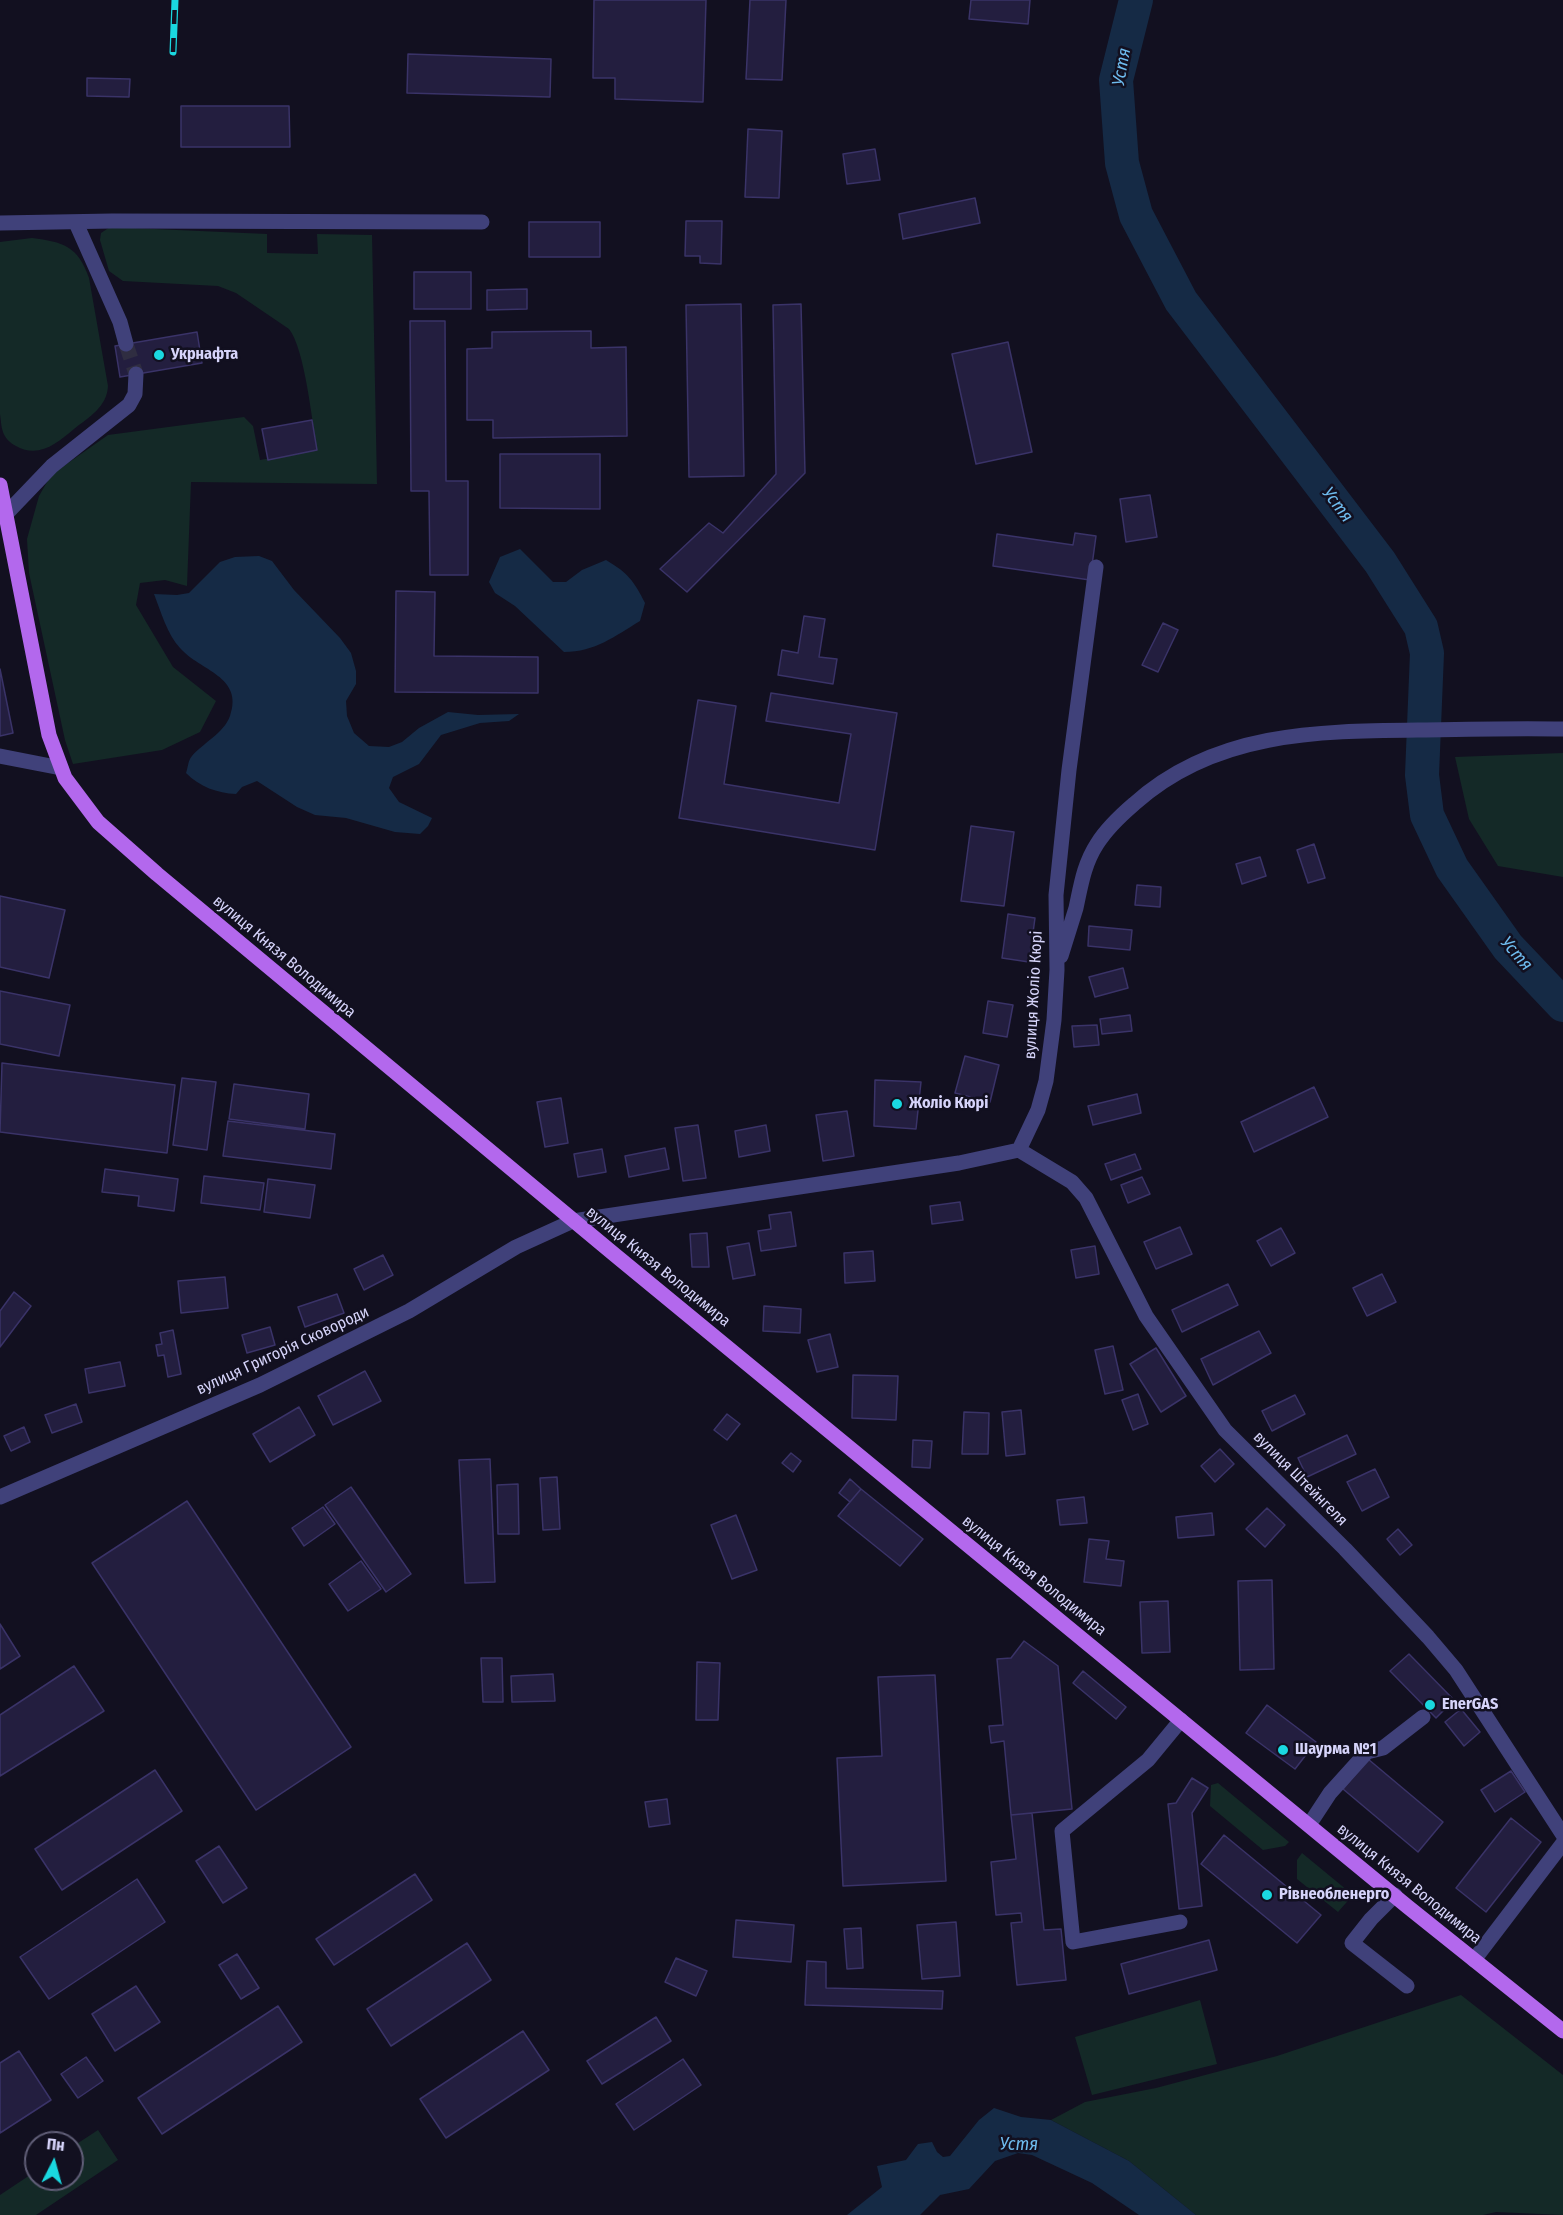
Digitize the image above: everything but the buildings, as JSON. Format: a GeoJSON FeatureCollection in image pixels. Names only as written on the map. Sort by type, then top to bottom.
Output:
{"type":"FeatureCollection","features":[{"type":"Feature","properties":{"kind":"main road","name":"вулиця Князя Володимира"},"geometry":{"type":"LineString","coordinates":[[0,486],[49,735],[65,778],[98,822],[184,897],[573,1221],[1474,1960],[1561,2027]]}},
{"type":"Feature","properties":{"kind":"street"},"geometry":{"type":"LineString","coordinates":[[0,223],[482,222]]}},
{"type":"Feature","properties":{"kind":"street"},"geometry":{"type":"LineString","coordinates":[[76,223],[120,322],[126,344]]}},
{"type":"Feature","properties":{"kind":"street"},"geometry":{"type":"LineString","coordinates":[[6,514],[52,466],[129,405],[135,394],[136,374]]}},
{"type":"Feature","properties":{"kind":"street","name":"вулиця Жоліо Кюрі"},"geometry":{"type":"LineString","coordinates":[[1019,1150],[1038,1110],[1046,1081],[1054,1020],[1057,970],[1056,895],[1069,770],[1096,567]]}},
{"type":"Feature","properties":{"kind":"street"},"geometry":{"type":"LineString","coordinates":[[1057,970],[1084,868],[1097,843],[1113,823],[1146,793],[1173,773],[1203,758],[1246,744],[1307,734],[1354,730],[1563,729]]}},
{"type":"Feature","properties":{"kind":"street"},"geometry":{"type":"LineString","coordinates":[[0,756],[61,768]]}},
{"type":"Feature","properties":{"kind":"street"},"geometry":{"type":"LineString","coordinates":[[573,1221],[959,1163],[1019,1150]]}},
{"type":"Feature","properties":{"kind":"street","name":"вулиця Штейнгеля"},"geometry":{"type":"LineString","coordinates":[[1019,1150],[1072,1182],[1086,1198],[1146,1316],[1225,1430],[1345,1549],[1456,1670],[1563,1835]]}},
{"type":"Feature","properties":{"kind":"street","name":"вулиця Григорія Сковороди"},"geometry":{"type":"LineString","coordinates":[[0,1497],[260,1385],[409,1311],[516,1247],[573,1221]]}},
{"type":"Feature","properties":{"kind":"street"},"geometry":{"type":"LineString","coordinates":[[1309,1825],[1330,1792],[1367,1752],[1383,1748],[1423,1717]]}},
{"type":"Feature","properties":{"kind":"street"},"geometry":{"type":"LineString","coordinates":[[1180,1922],[1073,1942],[1062,1831],[1148,1760],[1181,1720]]}},
{"type":"Feature","properties":{"kind":"street"},"geometry":{"type":"LineString","coordinates":[[1474,1960],[1563,1843]]}},
{"type":"Feature","properties":{"kind":"street"},"geometry":{"type":"LineString","coordinates":[[1395,1895],[1371,1919],[1352,1944],[1407,1986]]}},
{"type":"Feature","properties":{"kind":"green space"},"geometry":{"type":"Polygon","coordinates":[[[110,227],[267,234],[267,253],[318,254],[317,234],[372,235],[377,484],[191,482],[187,586],[165,580],[140,583],[136,605],[173,667],[216,701],[200,732],[162,750],[73,764],[65,740],[29,573],[27,539],[39,496],[51,475],[108,435],[244,417],[253,426],[260,460],[317,450],[304,369],[295,339],[289,329],[236,293],[218,286],[123,281],[109,271],[100,240],[101,233],[110,227]]]}},
{"type":"Feature","properties":{"kind":"green space"},"geometry":{"type":"Polygon","coordinates":[[[32,238],[52,241],[68,247],[85,267],[89,278],[108,386],[101,406],[91,416],[54,444],[32,451],[16,446],[8,440],[2,430],[0,414],[0,242],[32,238]]]}},
{"type":"Feature","properties":{"kind":"green space"},"geometry":{"type":"Polygon","coordinates":[[[1563,753],[1563,877],[1498,866],[1469,819],[1455,757],[1563,753]]]}},
{"type":"Feature","properties":{"kind":"green space"},"geometry":{"type":"Polygon","coordinates":[[[1218,1783],[1289,1842],[1285,1846],[1263,1850],[1210,1806],[1211,1785],[1218,1783]]]}},
{"type":"Feature","properties":{"kind":"green space"},"geometry":{"type":"Polygon","coordinates":[[[1302,1853],[1353,1895],[1338,1912],[1297,1879],[1297,1860],[1302,1853]]]}},
{"type":"Feature","properties":{"kind":"green space"},"geometry":{"type":"Polygon","coordinates":[[[1461,1995],[1563,2075],[1563,2215],[1496,2212],[1483,2215],[1196,2215],[1129,2161],[1051,2120],[1085,2102],[1156,2088],[1277,2056],[1461,1995]]]}},
{"type":"Feature","properties":{"kind":"green space"},"geometry":{"type":"Polygon","coordinates":[[[1200,2000],[1217,2064],[1092,2095],[1075,2037],[1200,2000]]]}},
{"type":"Feature","properties":{"kind":"green space"},"geometry":{"type":"Polygon","coordinates":[[[98,2130],[118,2160],[84,2183],[84,2139],[98,2130]]]}},
{"type":"Feature","properties":{"kind":"green space"},"geometry":{"type":"Polygon","coordinates":[[[24,2179],[24,2191],[72,2191],[36,2215],[0,2215],[0,2195],[24,2179]]]}},
{"type":"Feature","properties":{"kind":"water"},"geometry":{"type":"Polygon","coordinates":[[[520,549],[553,582],[566,582],[582,570],[606,560],[620,569],[634,583],[641,595],[645,603],[640,621],[595,646],[564,652],[515,606],[495,593],[489,582],[500,557],[520,549]]]}},
{"type":"Feature","properties":{"kind":"water"},"geometry":{"type":"Polygon","coordinates":[[[259,556],[272,561],[294,590],[340,638],[351,653],[356,671],[356,684],[346,701],[347,716],[354,733],[369,746],[389,747],[402,742],[419,728],[448,712],[478,715],[519,714],[509,721],[480,723],[441,735],[419,764],[393,777],[389,788],[399,802],[432,818],[420,834],[395,832],[346,818],[315,815],[297,807],[257,781],[242,787],[236,794],[203,786],[186,773],[192,756],[223,728],[230,716],[233,703],[226,683],[188,656],[175,642],[154,594],[189,593],[220,562],[235,557],[259,556]]]}},
{"type":"Feature","properties":{"kind":"water"},"geometry":{"type":"Polygon","coordinates":[[[994,2108],[1021,2117],[1051,2120],[1129,2161],[1196,2215],[1139,2215],[1092,2183],[1032,2155],[1018,2153],[995,2161],[969,2189],[940,2195],[920,2215],[847,2215],[882,2187],[877,2166],[906,2160],[918,2144],[932,2142],[937,2152],[943,2157],[950,2156],[979,2120],[994,2108]]]}},
{"type":"Feature","properties":{"kind":"waterway","name":"Устя"},"geometry":{"type":"LineString","coordinates":[[1136,0],[1116,80],[1122,163],[1136,215],[1181,301],[1380,562],[1421,627],[1427,653],[1422,775],[1427,815],[1452,868],[1508,947],[1563,1005]]}},
{"type":"Feature","properties":{"kind":"tunnel"},"geometry":{"type":"LineString","coordinates":[[126,344],[136,374]]}},
{"type":"Feature","properties":{"kind":"railway"},"geometry":{"type":"LineString","coordinates":[[173,52],[175,0]]}},
{"type":"Feature","properties":{"kind":"place","name":"Укрнафта"},"geometry":{"type":"Point","coordinates":[159,355]}},
{"type":"Feature","properties":{"kind":"place","name":"Жоліо Кюрі"},"geometry":{"type":"Point","coordinates":[897,1104]}},
{"type":"Feature","properties":{"kind":"place","name":"EnerGAS"},"geometry":{"type":"Point","coordinates":[1430,1705]}},
{"type":"Feature","properties":{"kind":"place","name":"Шаурма №1"},"geometry":{"type":"Point","coordinates":[1283,1750]}},
{"type":"Feature","properties":{"kind":"place","name":"Рівнеобленерго"},"geometry":{"type":"Point","coordinates":[1267,1895]}}]}
